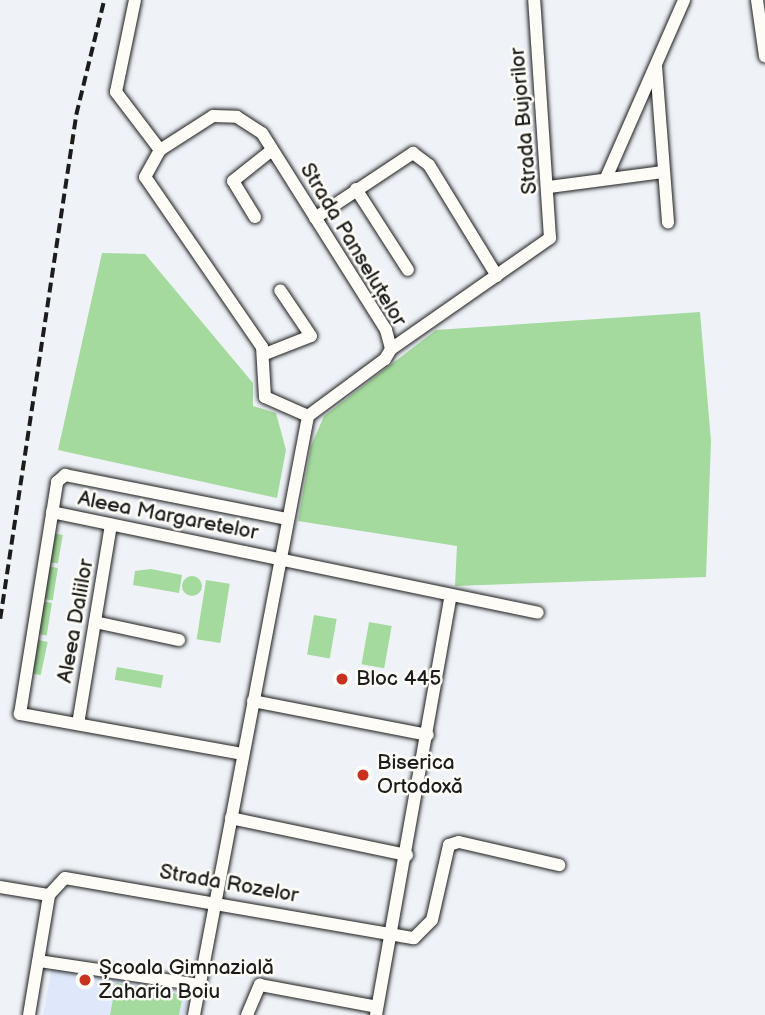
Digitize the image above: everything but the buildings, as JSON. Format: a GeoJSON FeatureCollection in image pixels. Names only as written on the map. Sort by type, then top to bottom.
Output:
{"type":"FeatureCollection","features":[{"type":"Feature","properties":{"kind":"street"},"geometry":{"type":"LineString","coordinates":[[135,0],[116,92],[160,150],[145,177],[265,354],[265,397],[308,416],[194,1015]]}},
{"type":"Feature","properties":{"kind":"street","name":"Strada Bujorilor"},"geometry":{"type":"LineString","coordinates":[[497,276],[550,238],[549,187],[534,0]]}},
{"type":"Feature","properties":{"kind":"street"},"geometry":{"type":"LineString","coordinates":[[606,177],[684,0]]}},
{"type":"Feature","properties":{"kind":"street"},"geometry":{"type":"LineString","coordinates":[[757,0],[765,56]]}},
{"type":"Feature","properties":{"kind":"street"},"geometry":{"type":"LineString","coordinates":[[656,63],[668,223]]}},
{"type":"Feature","properties":{"kind":"street","name":"Strada Panseluțelor"},"geometry":{"type":"LineString","coordinates":[[160,150],[224,114],[252,125],[272,150],[386,330],[391,349],[308,416]]}},
{"type":"Feature","properties":{"kind":"street"},"geometry":{"type":"LineString","coordinates":[[255,217],[233,181],[272,150]]}},
{"type":"Feature","properties":{"kind":"street"},"geometry":{"type":"LineString","coordinates":[[315,218],[405,154],[421,156],[497,276],[391,349]]}},
{"type":"Feature","properties":{"kind":"street"},"geometry":{"type":"LineString","coordinates":[[549,187],[606,177],[663,173]]}},
{"type":"Feature","properties":{"kind":"street"},"geometry":{"type":"LineString","coordinates":[[356,189],[408,270]]}},
{"type":"Feature","properties":{"kind":"street"},"geometry":{"type":"LineString","coordinates":[[265,354],[311,336],[280,290]]}},
{"type":"Feature","properties":{"kind":"street","name":"Aleea Margaretelor"},"geometry":{"type":"LineString","coordinates":[[287,519],[65,475],[57,482],[52,512],[280,558],[450,598],[538,612]]}},
{"type":"Feature","properties":{"kind":"street"},"geometry":{"type":"LineString","coordinates":[[52,512],[20,714],[243,754]]}},
{"type":"Feature","properties":{"kind":"street","name":"Aleea Daliilor"},"geometry":{"type":"LineString","coordinates":[[78,724],[111,525]]}},
{"type":"Feature","properties":{"kind":"street"},"geometry":{"type":"LineString","coordinates":[[247,1015],[260,985],[377,1011],[407,855],[450,598]]}},
{"type":"Feature","properties":{"kind":"street"},"geometry":{"type":"LineString","coordinates":[[95,622],[179,640]]}},
{"type":"Feature","properties":{"kind":"street"},"geometry":{"type":"LineString","coordinates":[[253,701],[428,735]]}},
{"type":"Feature","properties":{"kind":"street"},"geometry":{"type":"LineString","coordinates":[[231,818],[407,855]]}},
{"type":"Feature","properties":{"kind":"street","name":"Strada Rozelor"},"geometry":{"type":"LineString","coordinates":[[49,895],[60,880],[76,877],[414,937],[427,930],[449,845],[459,842],[559,865]]}},
{"type":"Feature","properties":{"kind":"street"},"geometry":{"type":"LineString","coordinates":[[0,887],[49,895],[29,1015]]}},
{"type":"Feature","properties":{"kind":"street"},"geometry":{"type":"LineString","coordinates":[[38,961],[200,985]]}},
{"type":"Feature","properties":{"kind":"shaded area","name":"Școala Gimnazială Zaharia Boiu"},"geometry":{"type":"Polygon","coordinates":[[[52,967],[189,992],[184,1015],[43,1015],[52,967]]]}},
{"type":"Feature","properties":{"kind":"green space"},"geometry":{"type":"Polygon","coordinates":[[[102,253],[145,254],[253,383],[253,406],[276,413],[286,450],[277,498],[58,450],[102,253]]]}},
{"type":"Feature","properties":{"kind":"green space"},"geometry":{"type":"Polygon","coordinates":[[[700,312],[711,441],[706,577],[455,586],[457,546],[298,521],[311,446],[324,416],[436,330],[700,312]]]}},
{"type":"Feature","properties":{"kind":"green space"},"geometry":{"type":"Polygon","coordinates":[[[52,533],[63,535],[58,563],[47,562],[52,533]]]}},
{"type":"Feature","properties":{"kind":"green space"},"geometry":{"type":"Polygon","coordinates":[[[46,566],[58,568],[53,600],[41,599],[46,566]]]}},
{"type":"Feature","properties":{"kind":"green space"},"geometry":{"type":"Polygon","coordinates":[[[151,569],[182,575],[179,593],[133,585],[135,571],[151,569]]]}},
{"type":"Feature","properties":{"kind":"green space"},"geometry":{"type":"Polygon","coordinates":[[[192,576],[199,579],[202,586],[199,593],[192,596],[185,593],[182,586],[185,579],[192,576]]]}},
{"type":"Feature","properties":{"kind":"green space"},"geometry":{"type":"Polygon","coordinates":[[[206,580],[230,584],[220,643],[197,639],[206,580]]]}},
{"type":"Feature","properties":{"kind":"green space"},"geometry":{"type":"Polygon","coordinates":[[[40,601],[52,603],[47,635],[35,634],[40,601]]]}},
{"type":"Feature","properties":{"kind":"green space"},"geometry":{"type":"Polygon","coordinates":[[[314,615],[337,619],[330,658],[307,654],[314,615]]]}},
{"type":"Feature","properties":{"kind":"green space"},"geometry":{"type":"Polygon","coordinates":[[[369,622],[392,626],[384,668],[362,664],[369,622]]]}},
{"type":"Feature","properties":{"kind":"green space"},"geometry":{"type":"Polygon","coordinates":[[[34,639],[48,642],[41,675],[27,672],[34,639]]]}},
{"type":"Feature","properties":{"kind":"green space"},"geometry":{"type":"Polygon","coordinates":[[[117,667],[163,675],[161,688],[115,680],[117,667]]]}},
{"type":"Feature","properties":{"kind":"green space"},"geometry":{"type":"Polygon","coordinates":[[[116,983],[183,995],[179,1015],[110,1015],[116,983]]]}},
{"type":"Feature","properties":{"kind":"railway"},"geometry":{"type":"LineString","coordinates":[[0,619],[76,115],[104,0]]}},
{"type":"Feature","properties":{"kind":"place","name":"Bloc 445"},"geometry":{"type":"Point","coordinates":[342,679]}},
{"type":"Feature","properties":{"kind":"place","name":"Biserica Ortodoxă"},"geometry":{"type":"Point","coordinates":[363,775]}},
{"type":"Feature","properties":{"kind":"place","name":"Școala Gimnazială Zaharia Boiu"},"geometry":{"type":"Point","coordinates":[85,980]}}]}
